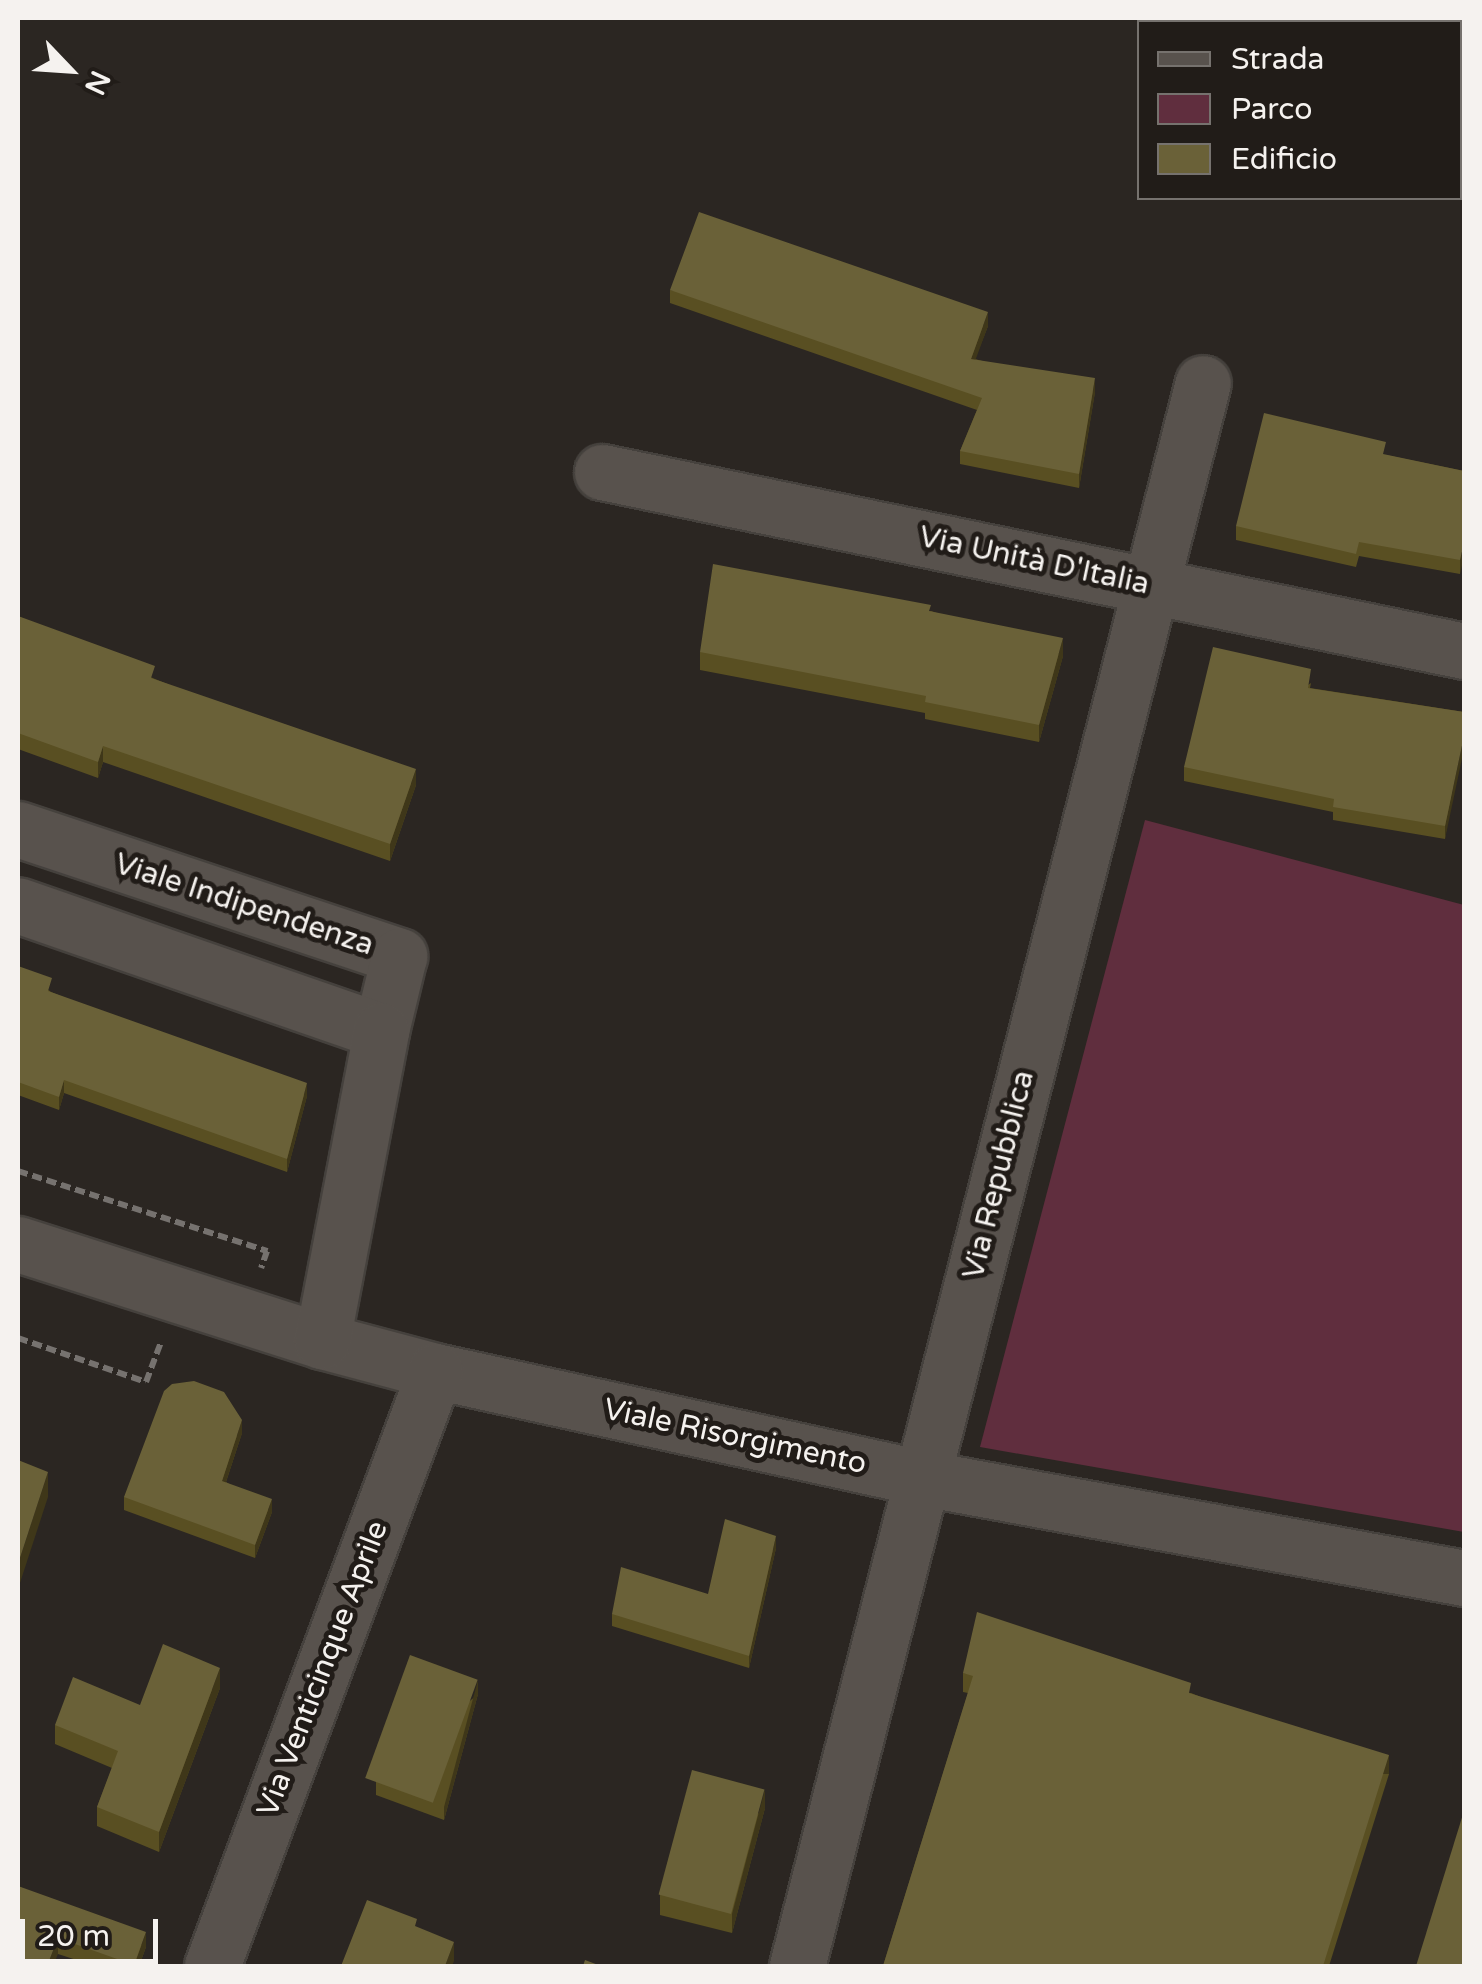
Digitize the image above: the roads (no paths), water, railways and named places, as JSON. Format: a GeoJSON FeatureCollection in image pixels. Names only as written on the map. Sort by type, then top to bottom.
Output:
{"type":"FeatureCollection","features":[{"type":"Feature","properties":{"kind":"street","name":"Via Repubblica"},"geometry":{"type":"LineString","coordinates":[[797,1966],[1203,383]]}},
{"type":"Feature","properties":{"kind":"street","name":"Via Unità D'Italia"},"geometry":{"type":"LineString","coordinates":[[602,472],[1464,651]]}},
{"type":"Feature","properties":{"kind":"street","name":"Viale Indipendenza"},"geometry":{"type":"LineString","coordinates":[[18,829],[399,956],[381,1030],[322,1341]]}},
{"type":"Feature","properties":{"kind":"street"},"geometry":{"type":"LineString","coordinates":[[18,904],[381,1030]]}},
{"type":"Feature","properties":{"kind":"street","name":"Viale Risorgimento"},"geometry":{"type":"LineString","coordinates":[[18,1244],[322,1341],[434,1372],[922,1478],[1464,1578]]}},
{"type":"Feature","properties":{"kind":"street","name":"Via Venticinque Aprile"},"geometry":{"type":"LineString","coordinates":[[212,1966],[434,1372]]}}]}
